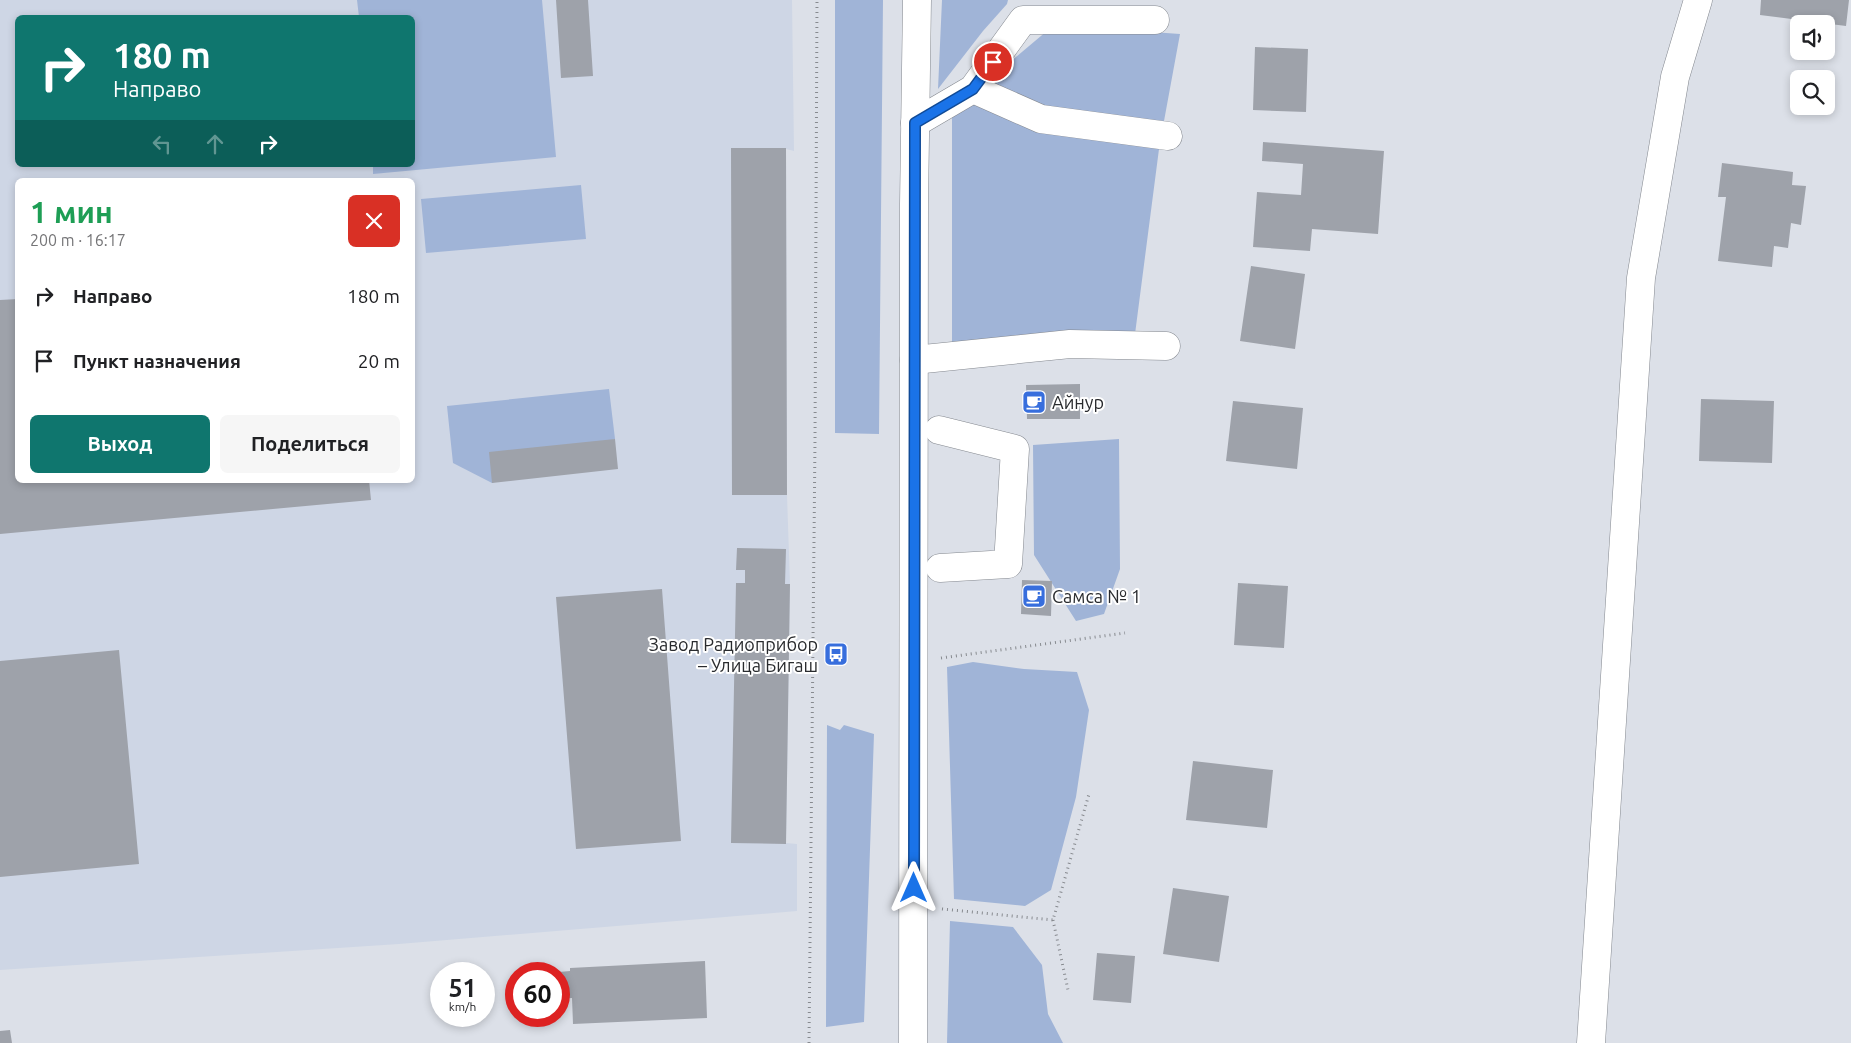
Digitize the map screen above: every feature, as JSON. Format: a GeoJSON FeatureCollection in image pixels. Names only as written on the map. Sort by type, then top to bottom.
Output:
{"type":"FeatureCollection","features":[{"type":"Feature","properties":{"kind":"main road"},"geometry":{"type":"LineString","coordinates":[[909,1042],[914,907],[914,360],[917,0]]}},
{"type":"Feature","properties":{"kind":"main road"},"geometry":{"type":"LineString","coordinates":[[1591,1043],[1641,278],[1675,77],[1698,0]]}},
{"type":"Feature","properties":{"kind":"main road"},"geometry":{"type":"LineString","coordinates":[[915,123],[973,89],[1023,20],[1155,20]]}},
{"type":"Feature","properties":{"kind":"main road"},"geometry":{"type":"LineString","coordinates":[[973,89],[1041,119],[1168,136]]}},
{"type":"Feature","properties":{"kind":"main road"},"geometry":{"type":"LineString","coordinates":[[914,360],[1070,344],[1166,346]]}},
{"type":"Feature","properties":{"kind":"main road"},"geometry":{"type":"LineString","coordinates":[[939,430],[1015,449],[1008,564],[940,568]]}},
{"type":"Feature","properties":{"kind":"path"},"geometry":{"type":"LineString","coordinates":[[809,1043],[817,0]]}},
{"type":"Feature","properties":{"kind":"path"},"geometry":{"type":"LineString","coordinates":[[914,661],[1125,633]]}},
{"type":"Feature","properties":{"kind":"path"},"geometry":{"type":"LineString","coordinates":[[1068,990],[1052,920],[1089,794]]}},
{"type":"Feature","properties":{"kind":"path"},"geometry":{"type":"LineString","coordinates":[[914,907],[1052,920]]}},
{"type":"Feature","properties":{"kind":"shaded area"},"geometry":{"type":"Polygon","coordinates":[[[0,0],[792,0],[794,151],[786,149],[787,495],[790,584],[786,843],[797,844],[797,911],[399,944],[0,970],[0,0]]]}},
{"type":"Feature","properties":{"kind":"shaded area"},"geometry":{"type":"Polygon","coordinates":[[[357,0],[542,0],[556,157],[373,174],[373,167],[415,167],[415,15],[359,15],[357,0]]]}},
{"type":"Feature","properties":{"kind":"shaded area"},"geometry":{"type":"Polygon","coordinates":[[[835,0],[883,0],[879,434],[835,433],[835,0]]]}},
{"type":"Feature","properties":{"kind":"shaded area"},"geometry":{"type":"Polygon","coordinates":[[[942,0],[1008,0],[1007,4],[983,31],[938,89],[942,0]]]}},
{"type":"Feature","properties":{"kind":"shaded area"},"geometry":{"type":"Polygon","coordinates":[[[1054,25],[1180,34],[1164,121],[1044,110],[984,84],[1054,25]]]}},
{"type":"Feature","properties":{"kind":"shaded area"},"geometry":{"type":"Polygon","coordinates":[[[985,103],[1159,149],[1135,334],[952,346],[952,114],[960,104],[985,103]]]}},
{"type":"Feature","properties":{"kind":"shaded area"},"geometry":{"type":"Polygon","coordinates":[[[581,185],[586,239],[426,253],[421,199],[581,185]]]}},
{"type":"Feature","properties":{"kind":"shaded area"},"geometry":{"type":"Polygon","coordinates":[[[609,389],[615,439],[492,483],[453,463],[447,406],[609,389]]]}},
{"type":"Feature","properties":{"kind":"shaded area"},"geometry":{"type":"Polygon","coordinates":[[[1119,439],[1120,569],[1104,614],[1076,621],[1034,555],[1033,445],[1119,439]]]}},
{"type":"Feature","properties":{"kind":"shaded area"},"geometry":{"type":"Polygon","coordinates":[[[973,662],[1024,669],[1077,672],[1089,710],[1076,797],[1051,890],[1025,906],[954,899],[947,667],[973,662]]]}},
{"type":"Feature","properties":{"kind":"shaded area"},"geometry":{"type":"Polygon","coordinates":[[[827,725],[840,730],[844,725],[874,734],[864,1022],[826,1027],[827,725]]]}},
{"type":"Feature","properties":{"kind":"shaded area"},"geometry":{"type":"Polygon","coordinates":[[[950,921],[1013,927],[1042,965],[1048,1014],[1063,1043],[947,1043],[950,921]]]}},
{"type":"Feature","properties":{"kind":"building"},"geometry":{"type":"Polygon","coordinates":[[[556,0],[588,0],[593,76],[561,78],[556,0]]]}},
{"type":"Feature","properties":{"kind":"building"},"geometry":{"type":"Polygon","coordinates":[[[1761,0],[1849,0],[1846,26],[1835,25],[1835,15],[1790,15],[1790,19],[1760,15],[1761,0]]]}},
{"type":"Feature","properties":{"kind":"building"},"geometry":{"type":"Polygon","coordinates":[[[1255,47],[1308,49],[1306,112],[1253,110],[1255,47]]]}},
{"type":"Feature","properties":{"kind":"building"},"geometry":{"type":"Polygon","coordinates":[[[1263,142],[1384,151],[1378,234],[1312,229],[1310,251],[1253,247],[1257,192],[1301,195],[1303,164],[1262,161],[1263,142]]]}},
{"type":"Feature","properties":{"kind":"building"},"geometry":{"type":"Polygon","coordinates":[[[731,148],[786,148],[787,495],[732,495],[731,148]]]}},
{"type":"Feature","properties":{"kind":"building"},"geometry":{"type":"Polygon","coordinates":[[[1722,163],[1793,172],[1792,185],[1806,186],[1801,225],[1791,223],[1788,248],[1774,246],[1772,267],[1718,261],[1726,197],[1718,197],[1722,163]]]}},
{"type":"Feature","properties":{"kind":"building"},"geometry":{"type":"Polygon","coordinates":[[[1251,266],[1305,274],[1295,349],[1240,341],[1251,266]]]}},
{"type":"Feature","properties":{"kind":"building"},"geometry":{"type":"Polygon","coordinates":[[[15,299],[15,483],[369,483],[371,500],[0,534],[0,300],[15,299]]]}},
{"type":"Feature","properties":{"kind":"building"},"geometry":{"type":"Polygon","coordinates":[[[1080,384],[1080,419],[1027,419],[1026,385],[1080,384]]]}},
{"type":"Feature","properties":{"kind":"building"},"geometry":{"type":"Polygon","coordinates":[[[1701,399],[1774,401],[1772,463],[1699,461],[1701,399]]]}},
{"type":"Feature","properties":{"kind":"building"},"geometry":{"type":"Polygon","coordinates":[[[1233,401],[1303,408],[1297,469],[1226,461],[1233,401]]]}},
{"type":"Feature","properties":{"kind":"building"},"geometry":{"type":"Polygon","coordinates":[[[615,439],[618,469],[492,483],[489,452],[615,439]]]}},
{"type":"Feature","properties":{"kind":"building"},"geometry":{"type":"Polygon","coordinates":[[[737,548],[786,549],[785,584],[790,584],[786,844],[731,843],[736,583],[745,583],[745,570],[736,570],[737,548]]]}},
{"type":"Feature","properties":{"kind":"building"},"geometry":{"type":"Polygon","coordinates":[[[1022,580],[1052,581],[1051,616],[1021,614],[1022,580]]]}},
{"type":"Feature","properties":{"kind":"building"},"geometry":{"type":"Polygon","coordinates":[[[1238,583],[1288,586],[1284,648],[1234,645],[1238,583]]]}},
{"type":"Feature","properties":{"kind":"building"},"geometry":{"type":"Polygon","coordinates":[[[662,589],[681,841],[576,849],[556,597],[662,589]]]}},
{"type":"Feature","properties":{"kind":"building"},"geometry":{"type":"Polygon","coordinates":[[[119,650],[139,864],[0,877],[0,661],[119,650]]]}},
{"type":"Feature","properties":{"kind":"building"},"geometry":{"type":"Polygon","coordinates":[[[1193,761],[1273,770],[1267,828],[1186,820],[1193,761]]]}},
{"type":"Feature","properties":{"kind":"building"},"geometry":{"type":"Polygon","coordinates":[[[1173,888],[1229,896],[1219,962],[1163,954],[1173,888]]]}},
{"type":"Feature","properties":{"kind":"building"},"geometry":{"type":"Polygon","coordinates":[[[1097,953],[1135,956],[1131,1003],[1093,1000],[1097,953]]]}},
{"type":"Feature","properties":{"kind":"building"},"geometry":{"type":"Polygon","coordinates":[[[705,961],[707,1018],[573,1024],[572,998],[570,998],[570,968],[705,961]]]}},
{"type":"Feature","properties":{"kind":"building"},"geometry":{"type":"Polygon","coordinates":[[[10,1030],[12,1043],[0,1043],[0,1031],[10,1030]]]}},
{"type":"Feature","properties":{"kind":"place","name":"Айнур"},"geometry":{"type":"Point","coordinates":[1034,402]}},
{"type":"Feature","properties":{"kind":"place","name":"Самса № 1"},"geometry":{"type":"Point","coordinates":[1034,596]}},
{"type":"Feature","properties":{"kind":"place","name":"Завод Радиоприбор – Улица Бигаш"},"geometry":{"type":"Point","coordinates":[836,654]}},
{"type":"Feature","properties":{"kind":"route"},"geometry":{"type":"LineString","coordinates":[[914,888],[915,123],[973,89],[993,62]]}}]}
